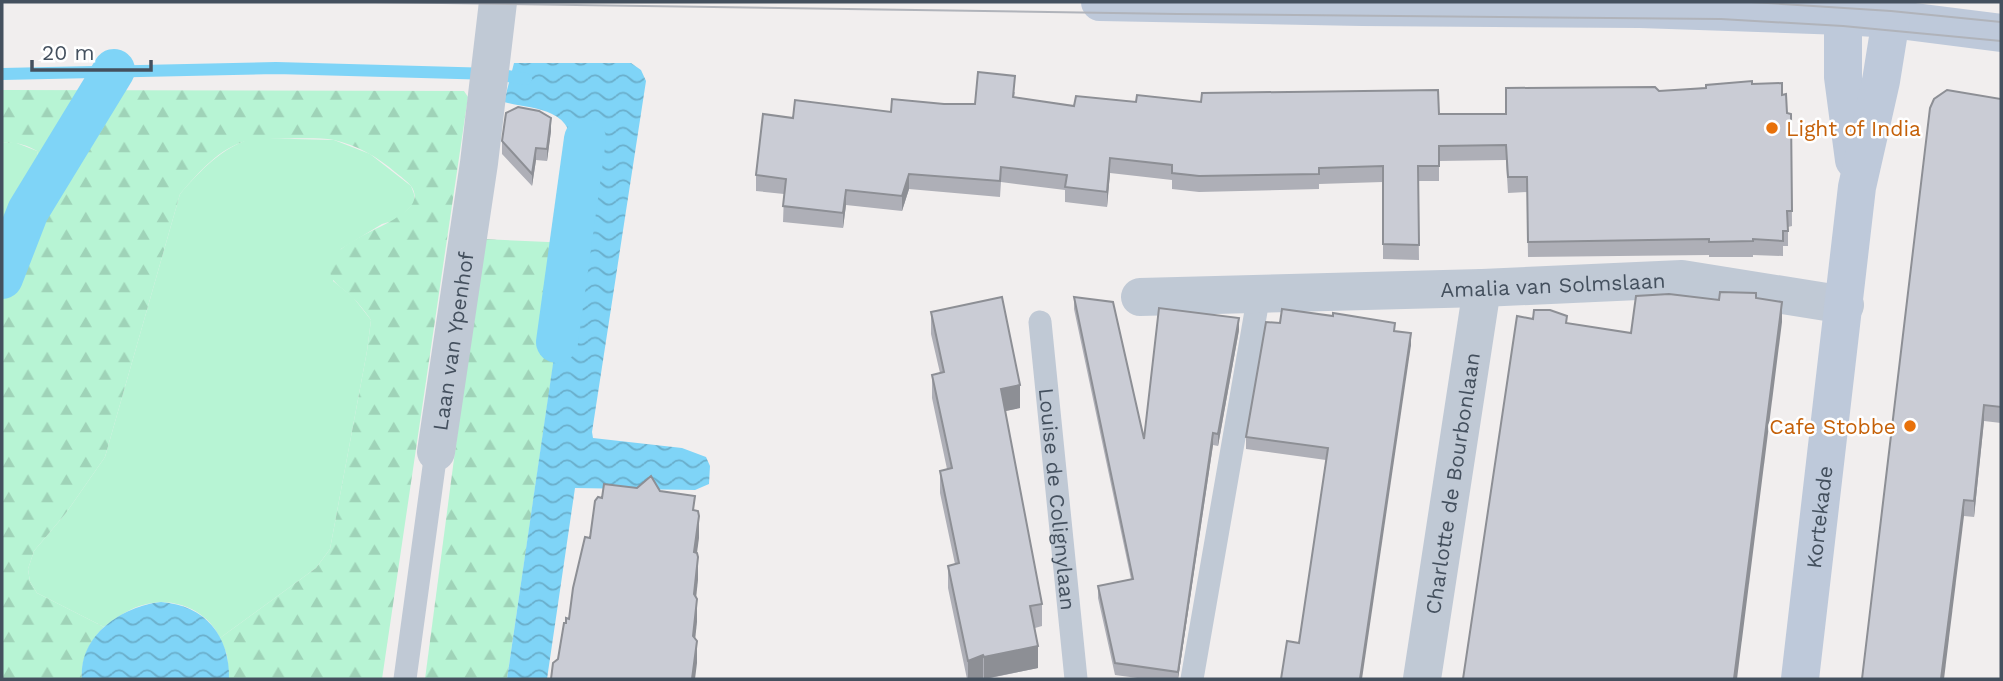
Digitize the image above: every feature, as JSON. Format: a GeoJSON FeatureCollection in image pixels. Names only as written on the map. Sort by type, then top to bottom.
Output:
{"type":"FeatureCollection","features":[{"type":"Feature","properties":{"kind":"street","name":"Laan van Ypenhof"},"geometry":{"type":"LineString","coordinates":[[436,452],[479,163],[498,2]]}},
{"type":"Feature","properties":{"kind":"street"},"geometry":{"type":"LineString","coordinates":[[1100,2],[1640,9],[1891,19],[2001,33]]}},
{"type":"Feature","properties":{"kind":"street","name":"Kortekade"},"geometry":{"type":"LineString","coordinates":[[1843,16],[1843,77],[1857,187]]}},
{"type":"Feature","properties":{"kind":"street","name":"Kortekade"},"geometry":{"type":"LineString","coordinates":[[1800,679],[1857,187],[1881,81],[1891,19]]}},
{"type":"Feature","properties":{"kind":"street","name":"Amalia van Solmslaan"},"geometry":{"type":"LineString","coordinates":[[1140,297],[1482,288],[1682,279],[1845,305]]}},
{"type":"Feature","properties":{"kind":"street","name":"Charlotte de Bourbonlaan"},"geometry":{"type":"LineString","coordinates":[[1422,679],[1482,288]]}},
{"type":"Feature","properties":{"kind":"lane"},"geometry":{"type":"LineString","coordinates":[[1192,679],[1259,294]]}},
{"type":"Feature","properties":{"kind":"lane","name":"Louise de Colignylaan"},"geometry":{"type":"LineString","coordinates":[[1040,322],[1076,679]]}},
{"type":"Feature","properties":{"kind":"lane","name":"Laan van Ypenhof"},"geometry":{"type":"LineString","coordinates":[[405,679],[436,452]]}},
{"type":"Feature","properties":{"kind":"green space"},"geometry":{"type":"Polygon","coordinates":[[[2,90],[464,91],[468,97],[382,679],[229,679],[227,655],[220,638],[316,568],[330,549],[371,320],[334,280],[330,267],[335,255],[346,245],[396,218],[409,208],[414,198],[408,182],[366,152],[334,140],[310,138],[251,140],[227,149],[180,194],[105,457],[66,513],[34,551],[28,569],[30,582],[37,593],[104,627],[87,651],[82,679],[2,679],[2,285],[40,163],[37,151],[20,144],[2,143],[2,90]]]}},
{"type":"Feature","properties":{"kind":"green space"},"geometry":{"type":"Polygon","coordinates":[[[253,138],[334,140],[370,154],[411,186],[414,194],[414,203],[399,219],[382,224],[341,249],[333,281],[353,297],[371,320],[330,549],[316,568],[220,638],[208,620],[190,608],[169,603],[158,602],[135,608],[104,627],[37,593],[30,582],[28,569],[34,551],[66,513],[105,457],[180,194],[221,154],[253,138]]]}},
{"type":"Feature","properties":{"kind":"green space"},"geometry":{"type":"Polygon","coordinates":[[[14,142],[37,151],[40,163],[2,285],[2,143],[14,142]]]}},
{"type":"Feature","properties":{"kind":"green space"},"geometry":{"type":"Polygon","coordinates":[[[483,239],[571,243],[507,679],[425,679],[483,239]]]}},
{"type":"Feature","properties":{"kind":"water"},"geometry":{"type":"Polygon","coordinates":[[[514,63],[631,63],[641,70],[646,81],[593,438],[682,448],[706,457],[710,466],[709,484],[695,490],[575,488],[547,679],[507,679],[577,199],[576,164],[572,139],[561,120],[541,110],[504,102],[514,63]]]}},
{"type":"Feature","properties":{"kind":"water"},"geometry":{"type":"Polygon","coordinates":[[[161,602],[190,609],[212,626],[225,649],[229,679],[82,679],[87,649],[105,626],[132,610],[161,602]]]}},
{"type":"Feature","properties":{"kind":"building"},"geometry":{"type":"Polygon","coordinates":[[[978,72],[1015,76],[1013,97],[1074,106],[1076,96],[1136,102],[1137,95],[1201,102],[1202,93],[1438,90],[1439,114],[1506,114],[1506,88],[1655,87],[1659,91],[1752,81],[1752,84],[1782,83],[1782,95],[1786,94],[1787,113],[1791,114],[1792,211],[1787,211],[1788,231],[1783,231],[1783,241],[1753,239],[1709,242],[1709,239],[1528,242],[1527,177],[1508,177],[1506,145],[1439,146],[1439,166],[1418,166],[1419,245],[1383,244],[1383,166],[1319,168],[1319,174],[1199,176],[1172,173],[1172,165],[1110,158],[1107,192],[1065,187],[1067,175],[1001,167],[1000,181],[909,174],[902,196],[846,190],[843,213],[783,206],[786,179],[756,175],[763,114],[793,118],[795,100],[891,112],[892,99],[975,104],[978,72]]]}},
{"type":"Feature","properties":{"kind":"building"},"geometry":{"type":"Polygon","coordinates":[[[1947,90],[2001,99],[2001,407],[1984,405],[1974,501],[1964,500],[1941,679],[1862,679],[1930,108],[1934,99],[1947,90]]]}},
{"type":"Feature","properties":{"kind":"building"},"geometry":{"type":"Polygon","coordinates":[[[518,107],[539,111],[551,118],[547,149],[536,148],[532,174],[502,141],[506,113],[518,107]]]}},
{"type":"Feature","properties":{"kind":"building"},"geometry":{"type":"Polygon","coordinates":[[[1720,292],[1756,293],[1756,298],[1782,302],[1734,679],[1463,679],[1517,316],[1533,319],[1534,310],[1550,310],[1567,316],[1566,323],[1631,333],[1636,296],[1669,294],[1719,300],[1720,292]]]}},
{"type":"Feature","properties":{"kind":"building"},"geometry":{"type":"Polygon","coordinates":[[[1002,297],[1020,385],[1001,389],[1042,604],[1030,606],[1038,646],[984,657],[983,655],[968,661],[948,566],[959,563],[940,471],[952,468],[932,375],[944,372],[931,312],[1002,297]]]}},
{"type":"Feature","properties":{"kind":"building"},"geometry":{"type":"Polygon","coordinates":[[[1074,297],[1113,302],[1144,439],[1159,308],[1239,318],[1218,434],[1213,433],[1178,672],[1115,663],[1098,586],[1133,579],[1074,297]]]}},
{"type":"Feature","properties":{"kind":"building"},"geometry":{"type":"Polygon","coordinates":[[[1282,309],[1333,316],[1333,313],[1395,323],[1394,331],[1411,333],[1360,679],[1281,679],[1287,641],[1299,643],[1328,448],[1246,437],[1266,322],[1280,323],[1282,309]]]}},
{"type":"Feature","properties":{"kind":"building"},"geometry":{"type":"Polygon","coordinates":[[[651,476],[660,491],[695,496],[693,510],[698,511],[699,516],[694,552],[698,557],[693,636],[697,641],[692,679],[551,679],[553,663],[558,659],[564,623],[566,618],[569,619],[585,537],[590,538],[595,501],[598,497],[602,498],[604,484],[637,488],[651,476]]]}},
{"type":"Feature","properties":{"kind":"waterway"},"geometry":{"type":"LineString","coordinates":[[2,74],[276,68],[494,74],[526,79]]}},
{"type":"Feature","properties":{"kind":"waterway"},"geometry":{"type":"LineString","coordinates":[[2,278],[28,211],[114,70]]}},
{"type":"Feature","properties":{"kind":"waterway"},"geometry":{"type":"LineString","coordinates":[[557,342],[585,139]]}},
{"type":"Feature","properties":{"kind":"tram line"},"geometry":{"type":"LineString","coordinates":[[375,2],[1721,19],[1843,26],[2001,41]]}},
{"type":"Feature","properties":{"kind":"tram line"},"geometry":{"type":"LineString","coordinates":[[1751,2],[1891,11],[2001,22]]}},
{"type":"Feature","properties":{"kind":"place","name":"Light of India"},"geometry":{"type":"Point","coordinates":[1772,128]}},
{"type":"Feature","properties":{"kind":"place","name":"Cafe Stobbe"},"geometry":{"type":"Point","coordinates":[1910,426]}}]}
